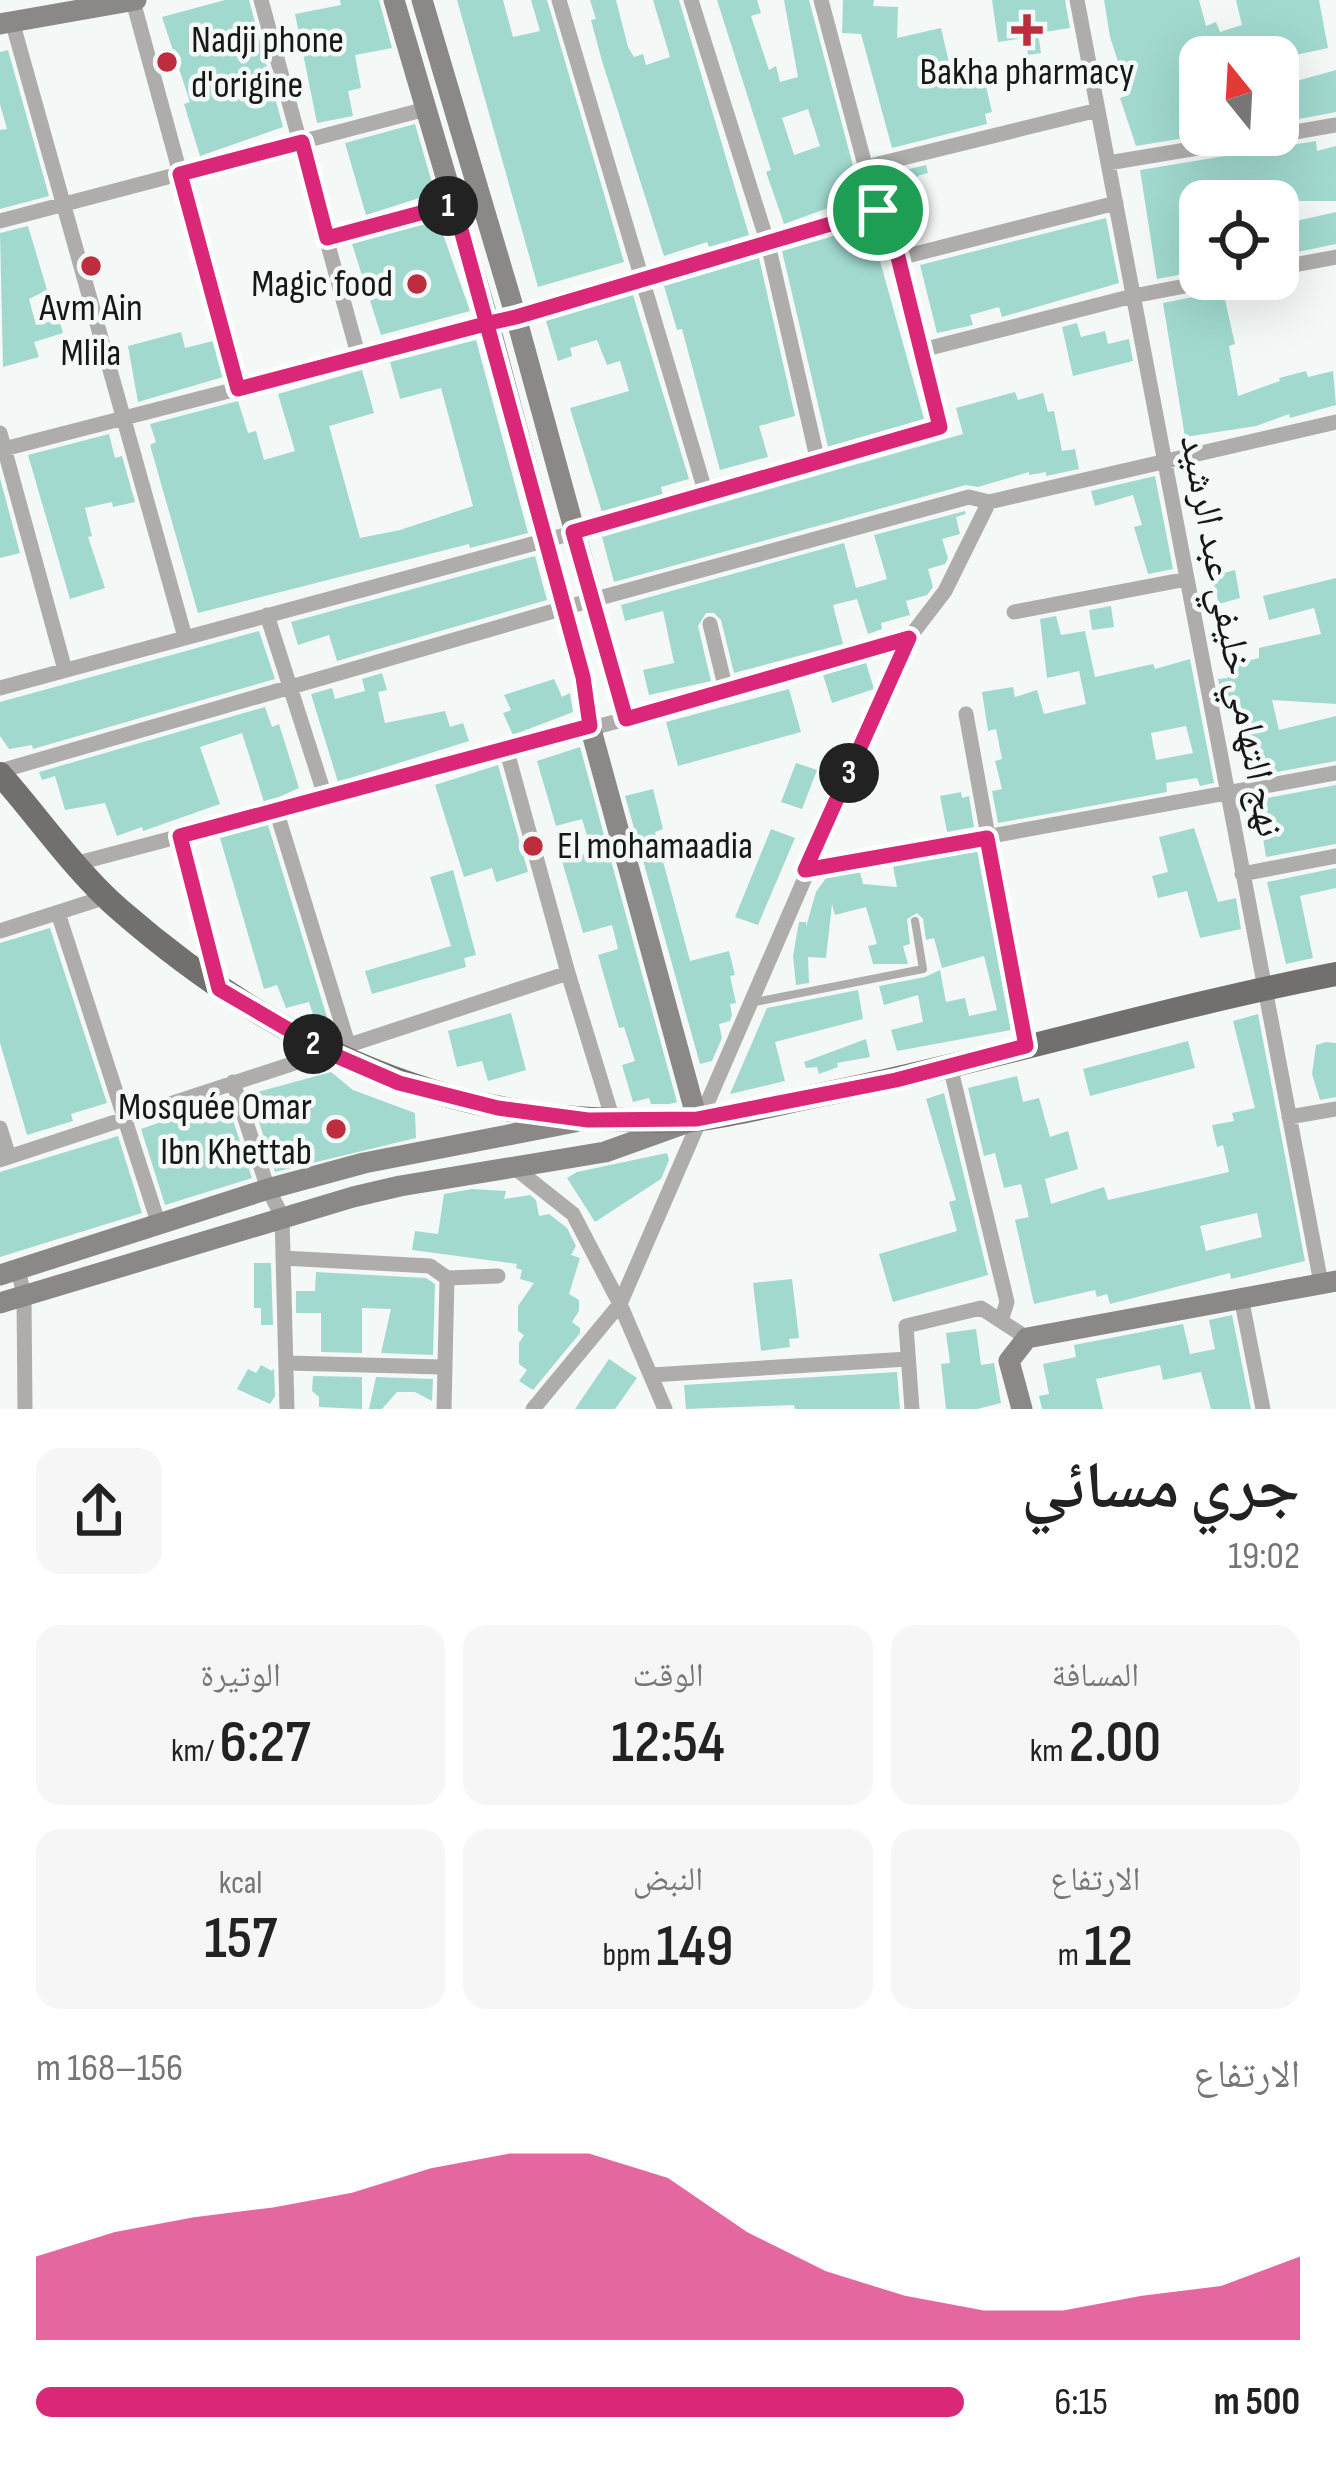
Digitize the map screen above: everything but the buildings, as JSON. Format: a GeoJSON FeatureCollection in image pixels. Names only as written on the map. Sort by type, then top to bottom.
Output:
{"type":"FeatureCollection","features":[{"type":"Feature","properties":{"kind":"main road"},"geometry":{"type":"LineString","coordinates":[[0,772],[106,897],[219,989],[399,1083],[498,1108],[600,1120],[697,1119],[950,1066],[1336,974]]}},
{"type":"Feature","properties":{"kind":"street"},"geometry":{"type":"LineString","coordinates":[[184,637],[64,203],[6,22],[73,5],[134,0],[238,389]]}},
{"type":"Feature","properties":{"kind":"street"},"geometry":{"type":"LineString","coordinates":[[261,0],[359,358]]}},
{"type":"Feature","properties":{"kind":"street"},"geometry":{"type":"LineString","coordinates":[[394,0],[489,323],[583,677],[590,726],[697,1119]]}},
{"type":"Feature","properties":{"kind":"street"},"geometry":{"type":"LineString","coordinates":[[422,0],[516,317],[626,719]]}},
{"type":"Feature","properties":{"kind":"street"},"geometry":{"type":"LineString","coordinates":[[560,0],[706,494]]}},
{"type":"Feature","properties":{"kind":"street"},"geometry":{"type":"LineString","coordinates":[[691,0],[768,244],[818,462]]}},
{"type":"Feature","properties":{"kind":"street"},"geometry":{"type":"LineString","coordinates":[[0,688],[940,427],[898,257],[878,210],[821,0]]}},
{"type":"Feature","properties":{"kind":"street","name":"نهج التهامي خليفي عبد الرشيد"},"geometry":{"type":"LineString","coordinates":[[1077,0],[1289,1117],[1328,1282]]}},
{"type":"Feature","properties":{"kind":"street"},"geometry":{"type":"LineString","coordinates":[[0,221],[426,109]]}},
{"type":"Feature","properties":{"kind":"street"},"geometry":{"type":"LineString","coordinates":[[866,167],[1098,110]]}},
{"type":"Feature","properties":{"kind":"street"},"geometry":{"type":"LineString","coordinates":[[1299,131],[1336,125]]}},
{"type":"Feature","properties":{"kind":"street"},"geometry":{"type":"LineString","coordinates":[[1108,164],[1179,152]]}},
{"type":"Feature","properties":{"kind":"street"},"geometry":{"type":"LineString","coordinates":[[327,238],[480,196]]}},
{"type":"Feature","properties":{"kind":"street"},"geometry":{"type":"LineString","coordinates":[[898,257],[1116,203]]}},
{"type":"Feature","properties":{"kind":"street"},"geometry":{"type":"LineString","coordinates":[[65,670],[2,444],[125,418],[516,317],[878,210]]}},
{"type":"Feature","properties":{"kind":"street"},"geometry":{"type":"LineString","coordinates":[[1299,264],[1336,256]]}},
{"type":"Feature","properties":{"kind":"street"},"geometry":{"type":"LineString","coordinates":[[922,350],[1179,287]]}},
{"type":"Feature","properties":{"kind":"street"},"geometry":{"type":"LineString","coordinates":[[0,772],[592,600],[969,497],[988,502],[1336,422]]}},
{"type":"Feature","properties":{"kind":"street"},"geometry":{"type":"LineString","coordinates":[[533,1409],[620,1304],[909,638],[945,591],[988,502]]}},
{"type":"Feature","properties":{"kind":"street"},"geometry":{"type":"LineString","coordinates":[[1014,612],[1186,579]]}},
{"type":"Feature","properties":{"kind":"street"},"geometry":{"type":"LineString","coordinates":[[268,615],[325,796]]}},
{"type":"Feature","properties":{"kind":"street"},"geometry":{"type":"LineString","coordinates":[[710,624],[726,690]]}},
{"type":"Feature","properties":{"kind":"street"},"geometry":{"type":"LineString","coordinates":[[78,863],[626,719],[909,638]]}},
{"type":"Feature","properties":{"kind":"street"},"geometry":{"type":"LineString","coordinates":[[966,714],[1026,1046]]}},
{"type":"Feature","properties":{"kind":"street"},"geometry":{"type":"LineString","coordinates":[[25,1409],[24,1296],[9,1272],[364,1163],[600,1120],[568,974],[506,748]]}},
{"type":"Feature","properties":{"kind":"street"},"geometry":{"type":"LineString","coordinates":[[805,870],[1336,772]]}},
{"type":"Feature","properties":{"kind":"street"},"geometry":{"type":"LineString","coordinates":[[276,810],[336,1047]]}},
{"type":"Feature","properties":{"kind":"street"},"geometry":{"type":"LineString","coordinates":[[1242,874],[1336,856]]}},
{"type":"Feature","properties":{"kind":"street"},"geometry":{"type":"LineString","coordinates":[[0,931],[106,897]]}},
{"type":"Feature","properties":{"kind":"street"},"geometry":{"type":"LineString","coordinates":[[58,913],[159,1225]]}},
{"type":"Feature","properties":{"kind":"street"},"geometry":{"type":"LineString","coordinates":[[0,1128],[4,1158],[568,974]]}},
{"type":"Feature","properties":{"kind":"street"},"geometry":{"type":"LineString","coordinates":[[950,1066],[1007,1302],[1001,1321]]}},
{"type":"Feature","properties":{"kind":"street"},"geometry":{"type":"LineString","coordinates":[[232,1082],[268,1189],[282,1216],[287,1409]]}},
{"type":"Feature","properties":{"kind":"street"},"geometry":{"type":"LineString","coordinates":[[1289,1117],[1336,1109]]}},
{"type":"Feature","properties":{"kind":"street"},"geometry":{"type":"LineString","coordinates":[[0,1304],[282,1216],[400,1186],[605,1152],[697,1119]]}},
{"type":"Feature","properties":{"kind":"street"},"geometry":{"type":"LineString","coordinates":[[515,1168],[573,1214],[620,1304],[665,1409]]}},
{"type":"Feature","properties":{"kind":"street"},"geometry":{"type":"LineString","coordinates":[[283,1258],[430,1265],[447,1278],[498,1276]]}},
{"type":"Feature","properties":{"kind":"street"},"geometry":{"type":"LineString","coordinates":[[444,1409],[447,1278]]}},
{"type":"Feature","properties":{"kind":"street"},"geometry":{"type":"LineString","coordinates":[[1021,1406],[1009,1361],[1027,1338],[1328,1282]]}},
{"type":"Feature","properties":{"kind":"street"},"geometry":{"type":"LineString","coordinates":[[1241,1297],[1262,1409]]}},
{"type":"Feature","properties":{"kind":"street"},"geometry":{"type":"LineString","coordinates":[[912,1409],[906,1326],[981,1308],[1027,1338]]}},
{"type":"Feature","properties":{"kind":"street"},"geometry":{"type":"LineString","coordinates":[[651,1375],[908,1359]]}},
{"type":"Feature","properties":{"kind":"street"},"geometry":{"type":"LineString","coordinates":[[286,1363],[442,1367]]}},
{"type":"Feature","properties":{"kind":"street"},"geometry":{"type":"LineString","coordinates":[[645,1409],[658,1393]]}},
{"type":"Feature","properties":{"kind":"lane"},"geometry":{"type":"LineString","coordinates":[[180,836],[219,989]]}},
{"type":"Feature","properties":{"kind":"lane"},"geometry":{"type":"LineString","coordinates":[[747,1003],[923,970],[915,921]]}},
{"type":"Feature","properties":{"kind":"place","name":"Bakha pharmacy"},"geometry":{"type":"Point","coordinates":[1027,30]}},
{"type":"Feature","properties":{"kind":"place","name":"Nadji phone d'origine"},"geometry":{"type":"Point","coordinates":[167,62]}},
{"type":"Feature","properties":{"kind":"place","name":"Avm Ain Mlila"},"geometry":{"type":"Point","coordinates":[91,266]}},
{"type":"Feature","properties":{"kind":"place","name":"Magic food"},"geometry":{"type":"Point","coordinates":[417,284]}},
{"type":"Feature","properties":{"kind":"place","name":"El mohamaadia"},"geometry":{"type":"Point","coordinates":[533,846]}},
{"type":"Feature","properties":{"kind":"place","name":"Mosquée Omar Ibn Khettab"},"geometry":{"type":"Point","coordinates":[336,1129]}},
{"type":"Feature","properties":{"kind":"route"},"geometry":{"type":"LineString","coordinates":[[878,210],[516,317],[489,323],[238,389],[180,174],[302,142],[327,238],[454,204],[489,323],[583,677],[590,726],[180,836],[219,989],[325,1051],[399,1083],[498,1108],[588,1120],[697,1119],[896,1080],[1026,1046],[987,838],[805,870],[909,638],[626,719],[573,532],[940,427],[898,257],[878,210]]}}]}
